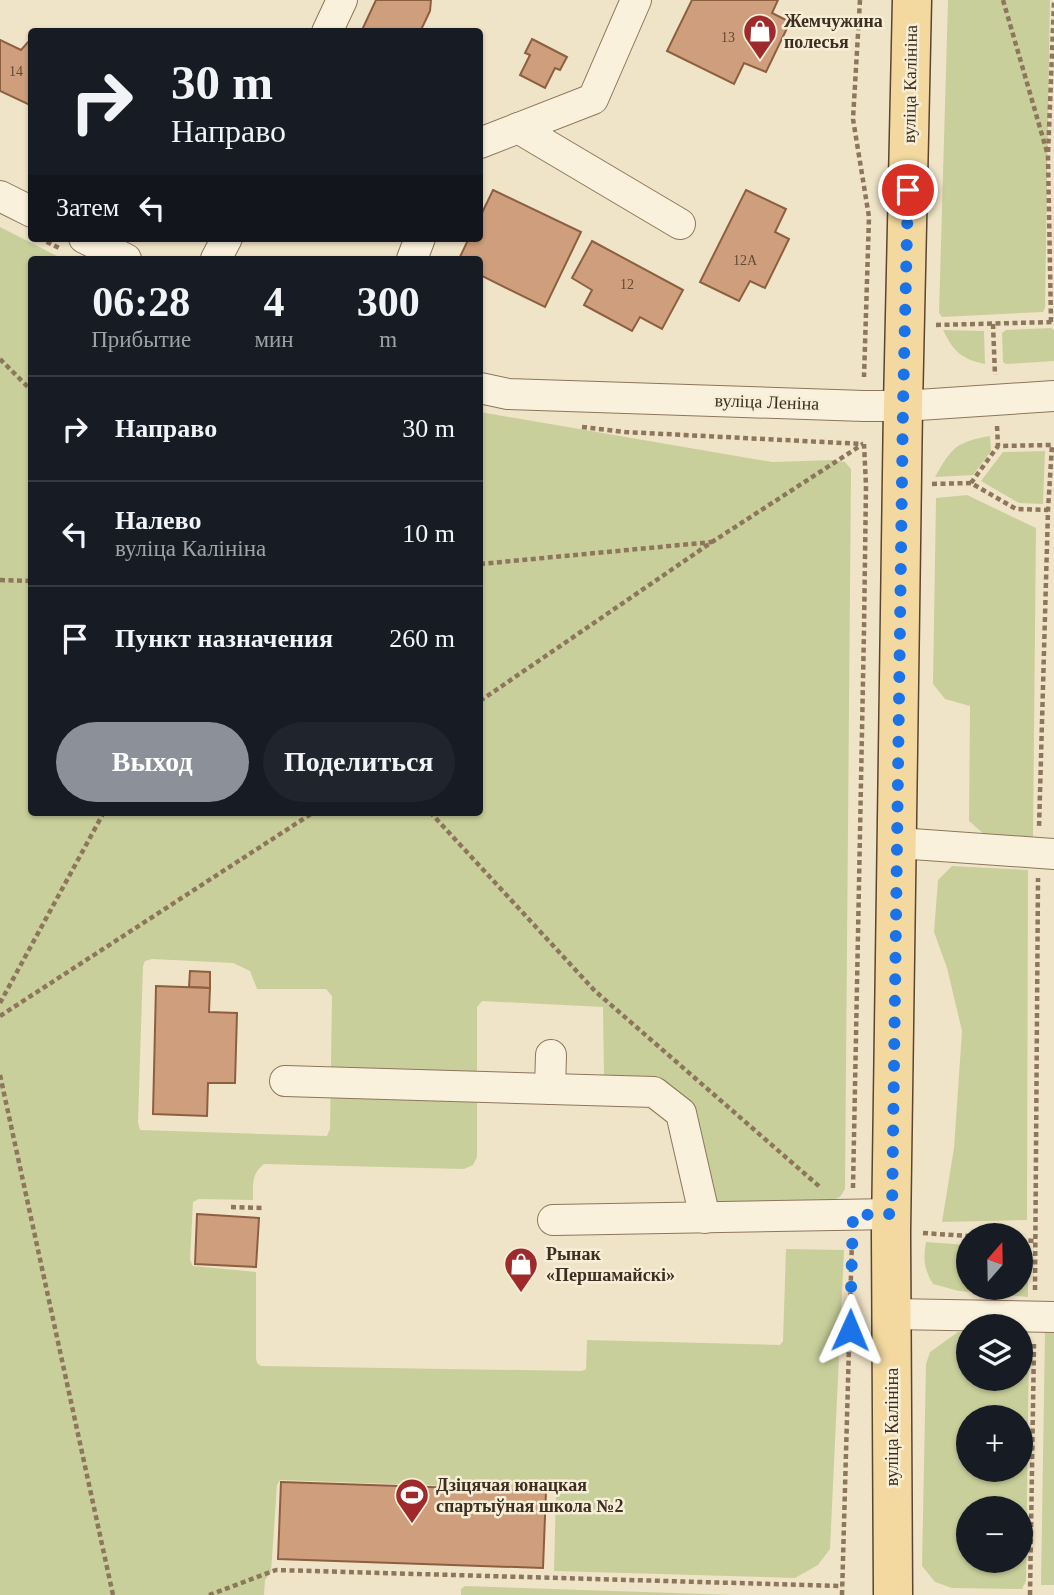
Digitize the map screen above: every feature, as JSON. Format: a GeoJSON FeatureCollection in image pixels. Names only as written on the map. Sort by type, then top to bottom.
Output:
{"type":"FeatureCollection","features":[{"type":"Feature","properties":{"kind":"main road","name":"вуліца Калініна"},"geometry":{"type":"LineString","coordinates":[[893,1595],[891,1314],[907,1224],[898,843],[903,406],[912,0]]}},
{"type":"Feature","properties":{"kind":"street"},"geometry":{"type":"LineString","coordinates":[[329,28],[342,0]]}},
{"type":"Feature","properties":{"kind":"street"},"geometry":{"type":"LineString","coordinates":[[483,142],[593,99],[636,0]]}},
{"type":"Feature","properties":{"kind":"street"},"geometry":{"type":"LineString","coordinates":[[518,128],[680,225]]}},
{"type":"Feature","properties":{"kind":"street"},"geometry":{"type":"LineString","coordinates":[[0,196],[28,210]]}},
{"type":"Feature","properties":{"kind":"street"},"geometry":{"type":"LineString","coordinates":[[92,242],[119,256]]}},
{"type":"Feature","properties":{"kind":"street","name":"вуліца Леніна"},"geometry":{"type":"LineString","coordinates":[[483,389],[508,394],[903,406],[1054,396]]}},
{"type":"Feature","properties":{"kind":"street"},"geometry":{"type":"LineString","coordinates":[[898,843],[1046,854]]}},
{"type":"Feature","properties":{"kind":"street"},"geometry":{"type":"LineString","coordinates":[[550,1089],[551,1055]]}},
{"type":"Feature","properties":{"kind":"street"},"geometry":{"type":"LineString","coordinates":[[285,1082],[654,1093],[681,1113],[705,1218]]}},
{"type":"Feature","properties":{"kind":"street"},"geometry":{"type":"LineString","coordinates":[[553,1220],[853,1215],[907,1224]]}},
{"type":"Feature","properties":{"kind":"street"},"geometry":{"type":"LineString","coordinates":[[891,1314],[1044,1317]]}},
{"type":"Feature","properties":{"kind":"path"},"geometry":{"type":"LineString","coordinates":[[860,0],[853,119],[869,217],[864,377]]}},
{"type":"Feature","properties":{"kind":"path"},"geometry":{"type":"LineString","coordinates":[[1003,0],[1048,156]]}},
{"type":"Feature","properties":{"kind":"path"},"geometry":{"type":"LineString","coordinates":[[933,325],[1053,322],[1048,156],[1054,2]]}},
{"type":"Feature","properties":{"kind":"path"},"geometry":{"type":"LineString","coordinates":[[0,359],[28,387]]}},
{"type":"Feature","properties":{"kind":"path"},"geometry":{"type":"LineString","coordinates":[[570,425],[625,432],[863,444]]}},
{"type":"Feature","properties":{"kind":"path"},"geometry":{"type":"LineString","coordinates":[[483,699],[712,542],[863,444]]}},
{"type":"Feature","properties":{"kind":"path"},"geometry":{"type":"LineString","coordinates":[[842,1595],[853,1215],[864,630],[866,486],[863,444]]}},
{"type":"Feature","properties":{"kind":"path"},"geometry":{"type":"LineString","coordinates":[[971,483],[998,446],[1052,445],[1048,510],[1046,854],[1035,1241],[1044,1317],[1030,1595]]}},
{"type":"Feature","properties":{"kind":"path"},"geometry":{"type":"LineString","coordinates":[[921,484],[971,483],[1016,509],[1048,510]]}},
{"type":"Feature","properties":{"kind":"path"},"geometry":{"type":"LineString","coordinates":[[483,564],[712,542]]}},
{"type":"Feature","properties":{"kind":"path"},"geometry":{"type":"LineString","coordinates":[[0,580],[28,581]]}},
{"type":"Feature","properties":{"kind":"path"},"geometry":{"type":"LineString","coordinates":[[0,1003],[102,816]]}},
{"type":"Feature","properties":{"kind":"path"},"geometry":{"type":"LineString","coordinates":[[0,1016],[308,816]]}},
{"type":"Feature","properties":{"kind":"path"},"geometry":{"type":"LineString","coordinates":[[434,816],[594,991],[853,1215]]}},
{"type":"Feature","properties":{"kind":"path"},"geometry":{"type":"LineString","coordinates":[[0,1075],[113,1595]]}},
{"type":"Feature","properties":{"kind":"path"},"geometry":{"type":"LineString","coordinates":[[231,1206],[263,1208]]}},
{"type":"Feature","properties":{"kind":"path"},"geometry":{"type":"LineString","coordinates":[[907,1224],[956,1234]]}},
{"type":"Feature","properties":{"kind":"path"},"geometry":{"type":"LineString","coordinates":[[209,1595],[276,1570],[842,1586]]}},
{"type":"Feature","properties":{"kind":"green space"},"geometry":{"type":"Polygon","coordinates":[[[948,0],[1050,0],[1043,312],[942,317],[939,313],[948,0]]]}},
{"type":"Feature","properties":{"kind":"green space"},"geometry":{"type":"Polygon","coordinates":[[[0,227],[57,256],[28,256],[28,816],[483,816],[483,413],[772,462],[833,460],[845,462],[851,469],[845,1189],[840,1197],[819,1206],[718,1208],[711,1201],[691,1108],[604,1079],[603,1007],[482,1001],[477,1007],[477,1157],[473,1165],[464,1169],[264,1164],[255,1176],[253,1200],[199,1199],[193,1202],[190,1260],[193,1266],[256,1272],[256,1358],[261,1366],[582,1371],[586,1369],[587,1340],[780,1345],[783,1341],[786,1249],[844,1250],[830,1549],[818,1565],[795,1578],[554,1571],[556,1490],[280,1480],[277,1485],[271,1572],[265,1580],[264,1595],[0,1595],[0,227]],[[152,959],[145,961],[138,1122],[140,1130],[327,1136],[330,1129],[332,996],[326,989],[257,989],[250,971],[233,963],[152,959]]]}},
{"type":"Feature","properties":{"kind":"green space"},"geometry":{"type":"Polygon","coordinates":[[[943,330],[984,331],[985,364],[970,360],[959,353],[943,330]]]}},
{"type":"Feature","properties":{"kind":"green space"},"geometry":{"type":"Polygon","coordinates":[[[1006,330],[1054,330],[1054,361],[1003,362],[1002,333],[1006,330]]]}},
{"type":"Feature","properties":{"kind":"green space"},"geometry":{"type":"Polygon","coordinates":[[[990,436],[991,451],[973,475],[935,477],[956,447],[990,436]]]}},
{"type":"Feature","properties":{"kind":"green space"},"geometry":{"type":"Polygon","coordinates":[[[1045,451],[1043,504],[1019,503],[981,481],[1003,452],[1045,451]]]}},
{"type":"Feature","properties":{"kind":"green space"},"geometry":{"type":"Polygon","coordinates":[[[967,495],[1036,528],[1033,837],[985,835],[969,821],[970,706],[945,699],[933,684],[936,498],[967,495]]]}},
{"type":"Feature","properties":{"kind":"green space"},"geometry":{"type":"Polygon","coordinates":[[[952,866],[1028,870],[1027,1220],[942,1222],[954,1148],[962,1031],[947,968],[934,932],[938,880],[952,866]]]}},
{"type":"Feature","properties":{"kind":"green space"},"geometry":{"type":"Polygon","coordinates":[[[926,1242],[956,1244],[956,1290],[933,1284],[925,1264],[926,1242]]]}},
{"type":"Feature","properties":{"kind":"green space"},"geometry":{"type":"Polygon","coordinates":[[[1045,1331],[1054,1331],[1054,1585],[1041,1585],[1045,1331]]]}},
{"type":"Feature","properties":{"kind":"green space"},"geometry":{"type":"Polygon","coordinates":[[[956,1333],[956,1391],[1028,1391],[1028,1405],[956,1405],[956,1482],[1027,1482],[1027,1496],[956,1496],[956,1573],[1026,1573],[1022,1589],[952,1588],[935,1582],[922,1566],[926,1364],[930,1352],[956,1333]]]}},
{"type":"Feature","properties":{"kind":"green space"},"geometry":{"type":"Polygon","coordinates":[[[465,1586],[735,1595],[461,1595],[461,1589],[465,1586]]]}},
{"type":"Feature","properties":{"kind":"building"},"geometry":{"type":"Polygon","coordinates":[[[376,0],[431,0],[430,11],[422,28],[363,28],[376,0]]]}},
{"type":"Feature","properties":{"kind":"building"},"geometry":{"type":"Polygon","coordinates":[[[692,0],[778,0],[772,13],[790,22],[766,72],[744,63],[734,84],[667,51],[692,0]]]}},
{"type":"Feature","properties":{"kind":"building"},"geometry":{"type":"Polygon","coordinates":[[[532,39],[567,57],[560,70],[555,68],[545,88],[520,75],[530,55],[525,53],[532,39]]]}},
{"type":"Feature","properties":{"kind":"building"},"geometry":{"type":"Polygon","coordinates":[[[0,40],[21,50],[28,42],[28,104],[0,91],[0,40]]]}},
{"type":"Feature","properties":{"kind":"building"},"geometry":{"type":"Polygon","coordinates":[[[493,190],[581,232],[545,307],[483,276],[483,256],[460,256],[467,242],[483,242],[483,211],[493,190]]]}},
{"type":"Feature","properties":{"kind":"building"},"geometry":{"type":"Polygon","coordinates":[[[746,190],[786,209],[775,232],[789,239],[765,288],[750,281],[739,301],[700,282],[746,190]]]}},
{"type":"Feature","properties":{"kind":"building"},"geometry":{"type":"Polygon","coordinates":[[[592,241],[683,290],[662,329],[640,317],[632,331],[584,305],[592,290],[572,278],[592,241]]]}},
{"type":"Feature","properties":{"kind":"building"},"geometry":{"type":"Polygon","coordinates":[[[190,971],[210,972],[210,988],[189,987],[190,971]]]}},
{"type":"Feature","properties":{"kind":"building"},"geometry":{"type":"Polygon","coordinates":[[[156,986],[210,988],[209,1012],[237,1013],[235,1083],[208,1083],[207,1116],[153,1114],[156,986]]]}},
{"type":"Feature","properties":{"kind":"building"},"geometry":{"type":"Polygon","coordinates":[[[197,1214],[259,1218],[256,1267],[195,1264],[197,1214]]]}},
{"type":"Feature","properties":{"kind":"building","name":"Дзіцячая юнацкая спартыўная школа №2"},"geometry":{"type":"Polygon","coordinates":[[[281,1482],[546,1491],[543,1568],[278,1559],[281,1482]]]}},
{"type":"Feature","properties":{"kind":"place","name":"Жемчужина полесья"},"geometry":{"type":"Point","coordinates":[760,61]}},
{"type":"Feature","properties":{"kind":"place","name":"Рынак «Першамайскі»"},"geometry":{"type":"Point","coordinates":[521,1294]}},
{"type":"Feature","properties":{"kind":"place","name":"Дзіцячая юнацкая спартыўная школа №2"},"geometry":{"type":"Point","coordinates":[412,1525]}},
{"type":"Feature","properties":{"kind":"route"},"geometry":{"type":"LineString","coordinates":[[850,1330],[853,1215],[892,1214],[908,190]]}}]}
